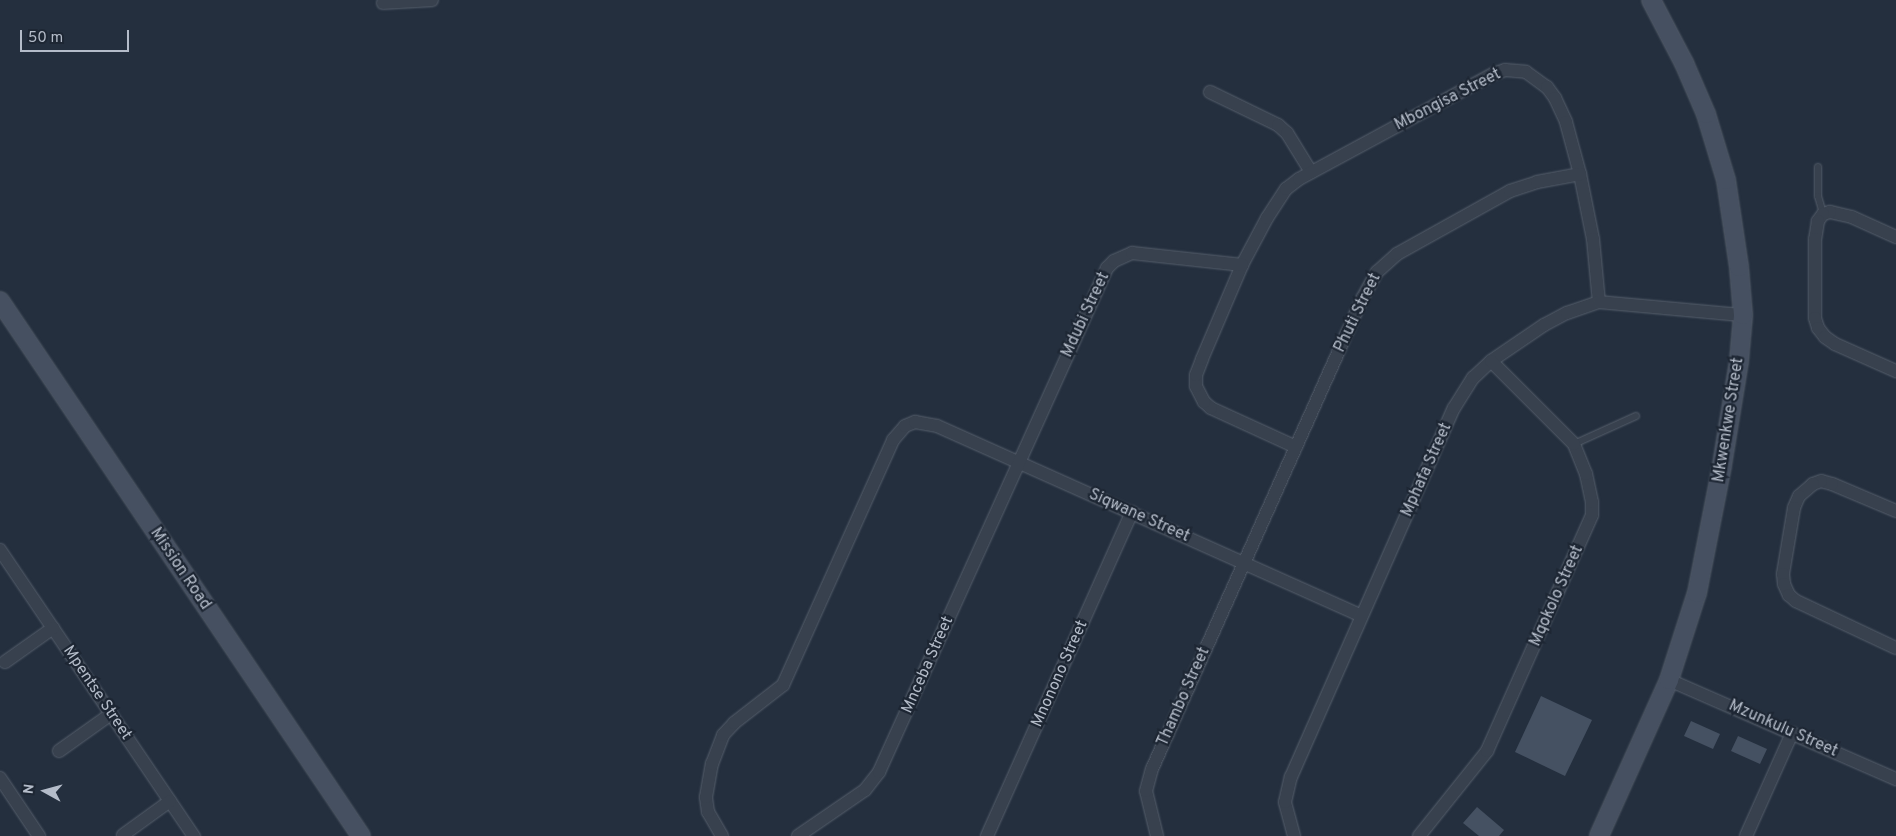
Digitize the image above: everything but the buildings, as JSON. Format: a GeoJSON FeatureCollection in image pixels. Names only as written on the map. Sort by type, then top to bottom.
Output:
{"type":"FeatureCollection","features":[{"type":"Feature","properties":{"kind":"street"},"geometry":{"type":"LineString","coordinates":[[383,3],[432,0]]}},
{"type":"Feature","properties":{"kind":"street","name":"Mkwenkwe Street"},"geometry":{"type":"LineString","coordinates":[[1599,836],[1669,680],[1697,593],[1710,532],[1739,361],[1742,315],[1739,267],[1726,180],[1706,114],[1684,63],[1651,0]]}},
{"type":"Feature","properties":{"kind":"street","name":"Mbongisa Street"},"geometry":{"type":"LineString","coordinates":[[1296,447],[1211,408],[1204,402],[1196,386],[1196,375],[1202,359],[1242,265],[1277,201],[1299,179],[1493,74],[1505,70],[1516,70],[1536,78],[1547,86],[1555,98],[1566,122],[1580,174],[1593,239],[1599,302]]}},
{"type":"Feature","properties":{"kind":"street"},"geometry":{"type":"LineString","coordinates":[[1210,92],[1278,125],[1287,133],[1311,172]]}},
{"type":"Feature","properties":{"kind":"street","name":"Phuti Street"},"geometry":{"type":"LineString","coordinates":[[1246,563],[1366,291],[1377,272],[1397,254],[1510,191],[1538,182],[1580,174]]}},
{"type":"Feature","properties":{"kind":"street"},"geometry":{"type":"LineString","coordinates":[[1896,237],[1838,213],[1823,214],[1816,227],[1815,239],[1815,318],[1818,328],[1835,344],[1896,371]]}},
{"type":"Feature","properties":{"kind":"street","name":"Mdubi Street"},"geometry":{"type":"LineString","coordinates":[[1019,463],[1100,280],[1114,261],[1122,256],[1142,253],[1242,265]]}},
{"type":"Feature","properties":{"kind":"street","name":"Mission Road"},"geometry":{"type":"LineString","coordinates":[[0,301],[361,836]]}},
{"type":"Feature","properties":{"kind":"street","name":"Mphafa Street"},"geometry":{"type":"LineString","coordinates":[[1294,836],[1287,812],[1286,790],[1454,408],[1473,378],[1491,361],[1544,325],[1567,313],[1599,302],[1742,315]]}},
{"type":"Feature","properties":{"kind":"street","name":"Mqokolo Street"},"geometry":{"type":"LineString","coordinates":[[1419,836],[1486,751],[1592,515],[1592,502],[1580,456],[1574,444],[1491,361]]}},
{"type":"Feature","properties":{"kind":"street","name":"Siqwane Street"},"geometry":{"type":"LineString","coordinates":[[722,836],[708,812],[706,797],[712,764],[723,735],[734,723],[783,685],[894,440],[905,426],[915,422],[937,426],[1361,616]]}},
{"type":"Feature","properties":{"kind":"street","name":"Mnceba Street"},"geometry":{"type":"LineString","coordinates":[[798,836],[865,790],[880,772],[1019,463]]}},
{"type":"Feature","properties":{"kind":"street"},"geometry":{"type":"LineString","coordinates":[[1896,511],[1832,484],[1821,481],[1813,484],[1799,496],[1794,508],[1783,574],[1788,595],[1796,602],[1896,648]]}},
{"type":"Feature","properties":{"kind":"street","name":"Mnonono Street"},"geometry":{"type":"LineString","coordinates":[[987,836],[1132,512]]}},
{"type":"Feature","properties":{"kind":"street","name":"Mpentse Street"},"geometry":{"type":"LineString","coordinates":[[0,550],[194,836]]}},
{"type":"Feature","properties":{"kind":"street","name":"Thambo Street"},"geometry":{"type":"LineString","coordinates":[[1157,836],[1147,802],[1148,781],[1246,563]]}},
{"type":"Feature","properties":{"kind":"street"},"geometry":{"type":"LineString","coordinates":[[6,662],[53,628]]}},
{"type":"Feature","properties":{"kind":"street","name":"Mzunkulu Street"},"geometry":{"type":"LineString","coordinates":[[1669,680],[1896,780]]}},
{"type":"Feature","properties":{"kind":"street"},"geometry":{"type":"LineString","coordinates":[[59,751],[111,714]]}},
{"type":"Feature","properties":{"kind":"street"},"geometry":{"type":"LineString","coordinates":[[1746,836],[1792,733]]}},
{"type":"Feature","properties":{"kind":"street"},"geometry":{"type":"LineString","coordinates":[[2,785],[39,836]]}},
{"type":"Feature","properties":{"kind":"street"},"geometry":{"type":"LineString","coordinates":[[123,835],[170,801]]}},
{"type":"Feature","properties":{"kind":"lane"},"geometry":{"type":"LineString","coordinates":[[1818,167],[1818,196],[1823,214]]}},
{"type":"Feature","properties":{"kind":"lane"},"geometry":{"type":"LineString","coordinates":[[1574,444],[1636,416]]}}]}
